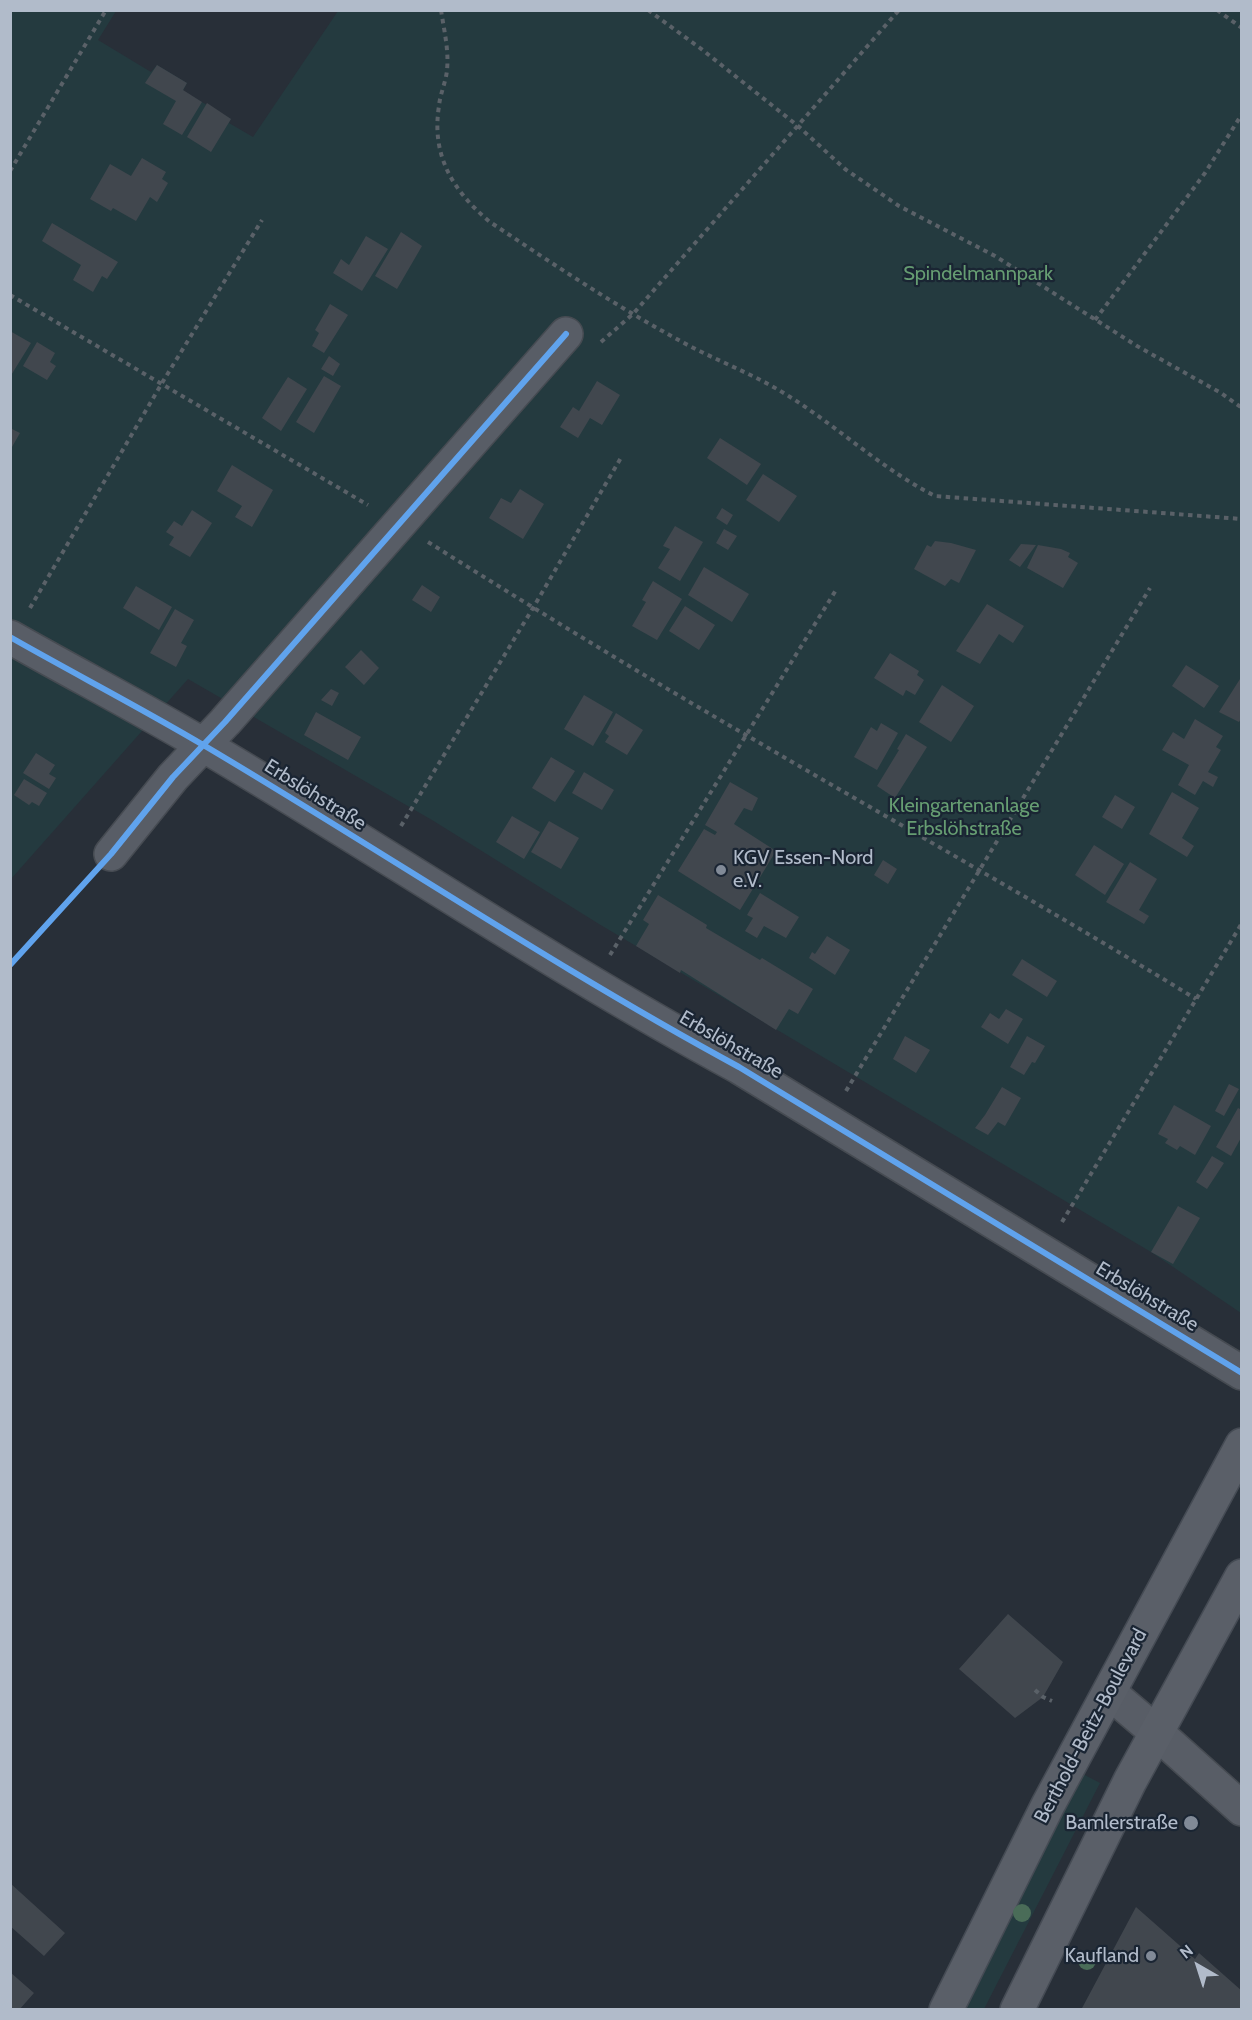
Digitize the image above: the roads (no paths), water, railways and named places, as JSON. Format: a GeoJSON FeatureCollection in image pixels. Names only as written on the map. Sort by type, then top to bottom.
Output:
{"type":"FeatureCollection","features":[{"type":"Feature","properties":{"kind":"main road","name":"Berthold-Beitz-Boulevard"},"geometry":{"type":"LineString","coordinates":[[946,2010],[1048,1805],[1242,1446]]}},
{"type":"Feature","properties":{"kind":"main road"},"geometry":{"type":"LineString","coordinates":[[1017,2010],[1156,1732],[1242,1576]]}},
{"type":"Feature","properties":{"kind":"street"},"geometry":{"type":"LineString","coordinates":[[111,854],[173,777],[204,745],[566,334]]}},
{"type":"Feature","properties":{"kind":"street","name":"Erbslöhstraße"},"geometry":{"type":"LineString","coordinates":[[11,638],[204,745],[654,1021],[739,1067],[1242,1373]]}},
{"type":"Feature","properties":{"kind":"street"},"geometry":{"type":"LineString","coordinates":[[1110,1693],[1242,1809]]}},
{"type":"Feature","properties":{"kind":"place","name":"KGV Essen-Nord e.V."},"geometry":{"type":"Point","coordinates":[721,870]}},
{"type":"Feature","properties":{"kind":"place","name":"Bamlerstraße"},"geometry":{"type":"Point","coordinates":[1191,1823]}},
{"type":"Feature","properties":{"kind":"place","name":"Kaufland"},"geometry":{"type":"Point","coordinates":[1151,1956]}},
{"type":"Feature","properties":{"kind":"park label","name":"Spindelmannpark"},"geometry":{"type":"Point","coordinates":[978,274]}},
{"type":"Feature","properties":{"kind":"park label","name":"Kleingartenanlage Erbslöhstraße"},"geometry":{"type":"Point","coordinates":[964,818]}}]}
